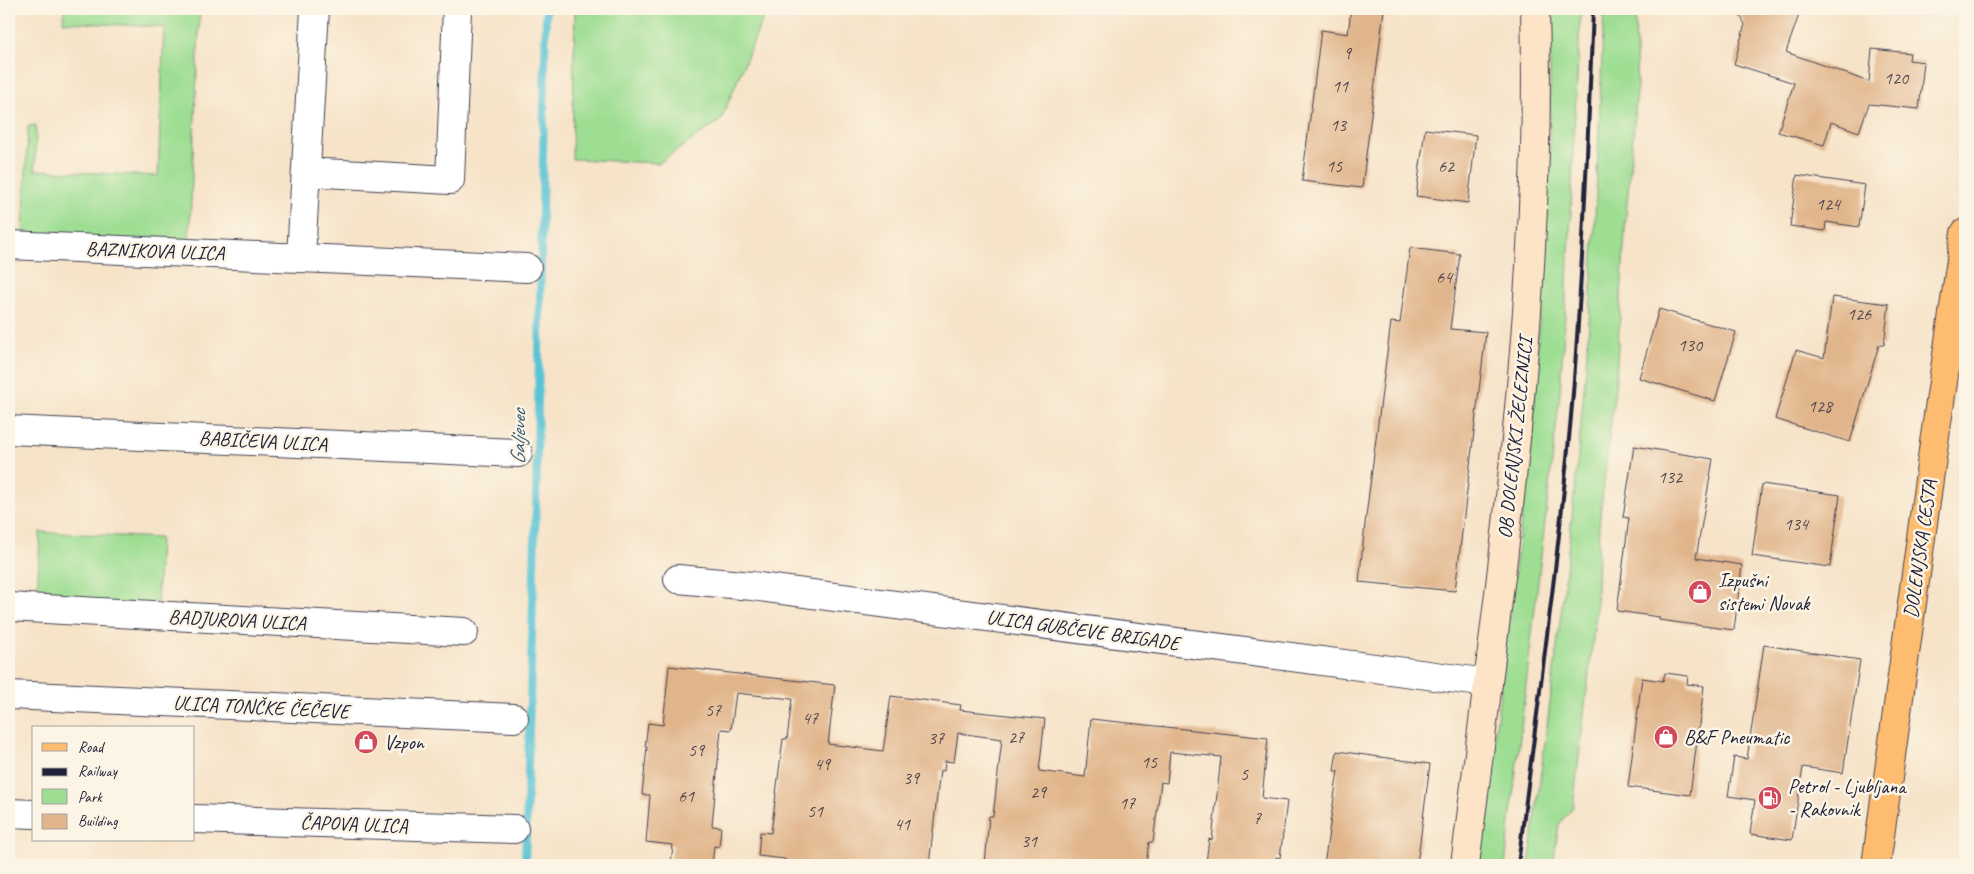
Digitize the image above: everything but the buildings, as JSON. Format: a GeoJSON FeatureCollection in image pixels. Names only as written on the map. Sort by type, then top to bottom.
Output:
{"type":"FeatureCollection","features":[{"type":"Feature","properties":{"kind":"main road","name":"DOLENJSKA CESTA"},"geometry":{"type":"LineString","coordinates":[[1876,865],[1965,233]]}},
{"type":"Feature","properties":{"kind":"street"},"geometry":{"type":"LineString","coordinates":[[301,257],[315,9]]}},
{"type":"Feature","properties":{"kind":"street"},"geometry":{"type":"LineString","coordinates":[[306,172],[450,180],[457,9]]}},
{"type":"Feature","properties":{"kind":"street","name":"OB DOLENJSKI ŽELEZNICI"},"geometry":{"type":"LineString","coordinates":[[1465,865],[1518,421],[1528,288],[1534,151],[1535,9]]}},
{"type":"Feature","properties":{"kind":"street","name":"BAZNIKOVA ULICA"},"geometry":{"type":"LineString","coordinates":[[9,246],[527,268]]}},
{"type":"Feature","properties":{"kind":"street","name":"BABIČEVA ULICA"},"geometry":{"type":"LineString","coordinates":[[9,430],[518,453]]}},
{"type":"Feature","properties":{"kind":"street","name":"ULICA GUBČEVE BRIGADE"},"geometry":{"type":"LineString","coordinates":[[678,579],[752,586],[1488,682]]}},
{"type":"Feature","properties":{"kind":"street","name":"BADJUROVA ULICA"},"geometry":{"type":"LineString","coordinates":[[9,607],[464,632]]}},
{"type":"Feature","properties":{"kind":"street","name":"ULICA TONČKE ČEČEVE"},"geometry":{"type":"LineString","coordinates":[[9,695],[514,718]]}},
{"type":"Feature","properties":{"kind":"street"},"geometry":{"type":"LineString","coordinates":[[9,813],[32,814]]}},
{"type":"Feature","properties":{"kind":"street","name":"ČAPOVA ULICA"},"geometry":{"type":"LineString","coordinates":[[195,819],[514,829]]}},
{"type":"Feature","properties":{"kind":"green space"},"geometry":{"type":"Polygon","coordinates":[[[64,9],[200,9],[189,243],[23,235],[28,126],[36,125],[35,170],[158,176],[164,27],[63,22],[64,9]]]}},
{"type":"Feature","properties":{"kind":"green space"},"geometry":{"type":"Polygon","coordinates":[[[575,9],[767,9],[721,120],[659,163],[572,159],[575,9]]]}},
{"type":"Feature","properties":{"kind":"green space"},"geometry":{"type":"Polygon","coordinates":[[[1550,9],[1581,9],[1560,393],[1505,865],[1479,865],[1533,423],[1550,143],[1550,9]]]}},
{"type":"Feature","properties":{"kind":"green space"},"geometry":{"type":"Polygon","coordinates":[[[1604,9],[1635,9],[1637,90],[1626,215],[1616,379],[1599,525],[1596,614],[1573,807],[1559,824],[1553,865],[1529,865],[1564,589],[1581,423],[1598,164],[1604,9]]]}},
{"type":"Feature","properties":{"kind":"green space"},"geometry":{"type":"Polygon","coordinates":[[[40,532],[160,538],[157,606],[37,601],[40,532]]]}},
{"type":"Feature","properties":{"kind":"waterway","name":"Galjevec"},"geometry":{"type":"LineString","coordinates":[[525,865],[536,503],[546,9]]}},
{"type":"Feature","properties":{"kind":"railway"},"geometry":{"type":"LineString","coordinates":[[1518,865],[1568,452],[1577,345],[1593,9]]}},
{"type":"Feature","properties":{"kind":"place","name":"Izpušni sistemi Novak"},"geometry":{"type":"Point","coordinates":[1700,592]}},
{"type":"Feature","properties":{"kind":"place","name":"B&F Pneumatic"},"geometry":{"type":"Point","coordinates":[1666,737]}},
{"type":"Feature","properties":{"kind":"place","name":"Vzpon"},"geometry":{"type":"Point","coordinates":[366,742]}},
{"type":"Feature","properties":{"kind":"place","name":"Petrol - Ljubljana - Rakovnik"},"geometry":{"type":"Point","coordinates":[1770,798]}}]}
